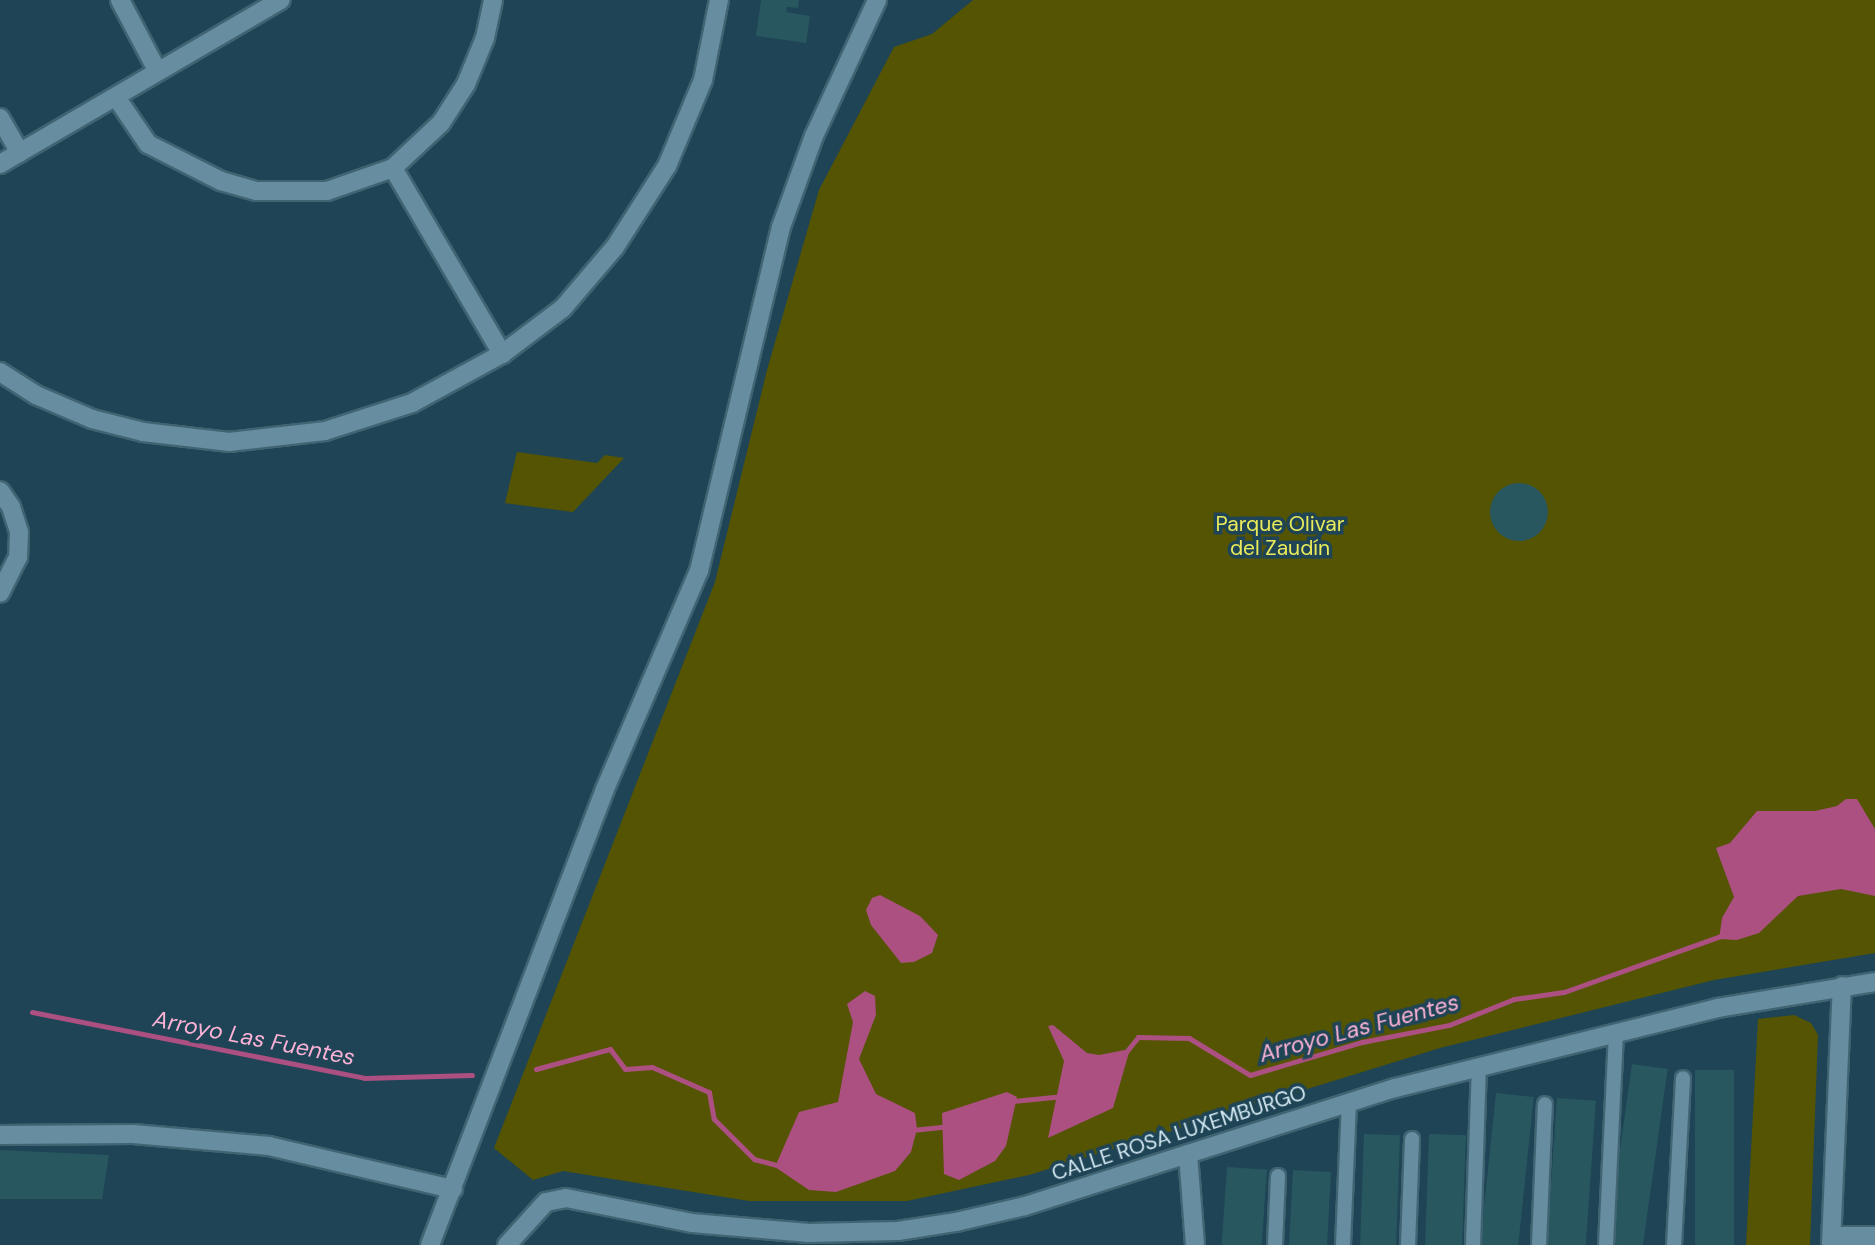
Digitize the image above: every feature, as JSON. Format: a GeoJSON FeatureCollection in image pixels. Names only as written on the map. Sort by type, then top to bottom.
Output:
{"type":"FeatureCollection","features":[{"type":"Feature","properties":{"kind":"street"},"geometry":{"type":"LineString","coordinates":[[120,0],[158,72]]}},
{"type":"Feature","properties":{"kind":"street"},"geometry":{"type":"LineString","coordinates":[[0,164],[282,0]]}},
{"type":"Feature","properties":{"kind":"street"},"geometry":{"type":"LineString","coordinates":[[116,97],[148,144],[221,181],[256,191],[327,191],[393,168],[441,123],[466,84],[485,38],[493,0]]}},
{"type":"Feature","properties":{"kind":"street"},"geometry":{"type":"LineString","coordinates":[[0,373],[36,395],[92,419],[142,432],[229,442],[338,427],[412,403],[502,355],[563,308],[615,247],[667,166],[703,80],[719,0]]}},
{"type":"Feature","properties":{"kind":"street"},"geometry":{"type":"LineString","coordinates":[[430,1245],[453,1189],[474,1122],[605,789],[699,570],[781,228],[814,136],[877,0]]}},
{"type":"Feature","properties":{"kind":"street"},"geometry":{"type":"LineString","coordinates":[[0,118],[20,153]]}},
{"type":"Feature","properties":{"kind":"street"},"geometry":{"type":"LineString","coordinates":[[393,168],[502,355]]}},
{"type":"Feature","properties":{"kind":"street"},"geometry":{"type":"LineString","coordinates":[[0,491],[11,507],[19,532],[18,557],[0,593]]}},
{"type":"Feature","properties":{"kind":"street","name":"CALLE ROSA LUXEMBURGO"},"geometry":{"type":"LineString","coordinates":[[507,1245],[547,1202],[566,1198],[692,1223],[866,1238],[956,1222],[1025,1206],[1349,1102],[1479,1066],[1616,1032],[1842,986],[1875,982]]}},
{"type":"Feature","properties":{"kind":"street"},"geometry":{"type":"LineString","coordinates":[[1842,986],[1831,1240],[1875,1236]]}},
{"type":"Feature","properties":{"kind":"street"},"geometry":{"type":"LineString","coordinates":[[1606,1245],[1616,1032]]}},
{"type":"Feature","properties":{"kind":"street"},"geometry":{"type":"LineString","coordinates":[[1473,1245],[1479,1066]]}},
{"type":"Feature","properties":{"kind":"street"},"geometry":{"type":"LineString","coordinates":[[1674,1245],[1683,1078]]}},
{"type":"Feature","properties":{"kind":"street"},"geometry":{"type":"LineString","coordinates":[[1343,1245],[1349,1102]]}},
{"type":"Feature","properties":{"kind":"street"},"geometry":{"type":"LineString","coordinates":[[1539,1245],[1545,1104]]}},
{"type":"Feature","properties":{"kind":"street"},"geometry":{"type":"LineString","coordinates":[[0,1135],[133,1134],[269,1146],[453,1189]]}},
{"type":"Feature","properties":{"kind":"street"},"geometry":{"type":"LineString","coordinates":[[1408,1245],[1412,1139]]}},
{"type":"Feature","properties":{"kind":"street"},"geometry":{"type":"LineString","coordinates":[[1188,1154],[1195,1245]]}},
{"type":"Feature","properties":{"kind":"street"},"geometry":{"type":"LineString","coordinates":[[1275,1245],[1278,1176]]}},
{"type":"Feature","properties":{"kind":"green space","name":"Parque Olivar del Zaudín"},"geometry":{"type":"Polygon","coordinates":[[[973,0],[1875,0],[1875,953],[1714,980],[1440,1048],[1029,1175],[907,1201],[749,1201],[563,1171],[533,1180],[494,1148],[715,582],[767,370],[819,190],[894,47],[932,34],[973,0]]]}},
{"type":"Feature","properties":{"kind":"green space"},"geometry":{"type":"Polygon","coordinates":[[[517,452],[597,463],[605,455],[624,458],[573,512],[505,503],[517,452]]]}},
{"type":"Feature","properties":{"kind":"green space"},"geometry":{"type":"Polygon","coordinates":[[[1794,1015],[1811,1023],[1818,1035],[1810,1245],[1746,1245],[1758,1019],[1794,1015]]]}},
{"type":"Feature","properties":{"kind":"shaded area"},"geometry":{"type":"Polygon","coordinates":[[[1846,799],[1857,799],[1875,829],[1875,896],[1841,889],[1798,896],[1759,933],[1737,940],[1719,939],[1722,918],[1734,897],[1716,848],[1730,843],[1757,811],[1815,811],[1837,806],[1846,799]]]}},
{"type":"Feature","properties":{"kind":"shaded area"},"geometry":{"type":"Polygon","coordinates":[[[880,895],[920,916],[938,935],[932,953],[914,962],[901,963],[871,925],[866,910],[872,898],[880,895]]]}},
{"type":"Feature","properties":{"kind":"shaded area"},"geometry":{"type":"Polygon","coordinates":[[[865,991],[875,996],[876,1015],[859,1059],[876,1094],[915,1113],[917,1129],[911,1152],[895,1171],[836,1192],[809,1190],[775,1167],[799,1112],[838,1102],[853,1022],[847,1004],[865,991]]]}},
{"type":"Feature","properties":{"kind":"shaded area"},"geometry":{"type":"Polygon","coordinates":[[[1053,1025],[1087,1053],[1099,1055],[1130,1049],[1113,1108],[1048,1138],[1064,1061],[1048,1026],[1053,1025]]]}},
{"type":"Feature","properties":{"kind":"shaded area"},"geometry":{"type":"Polygon","coordinates":[[[1007,1092],[1017,1097],[1006,1146],[995,1161],[959,1180],[944,1174],[942,1113],[1007,1092]]]}},
{"type":"Feature","properties":{"kind":"building"},"geometry":{"type":"Polygon","coordinates":[[[761,0],[799,0],[798,8],[787,7],[786,12],[810,16],[806,43],[756,36],[761,0]]]}},
{"type":"Feature","properties":{"kind":"building"},"geometry":{"type":"Polygon","coordinates":[[[1519,483],[1535,488],[1543,496],[1548,512],[1543,528],[1535,536],[1519,541],[1503,536],[1495,528],[1490,512],[1495,496],[1503,488],[1519,483]]]}},
{"type":"Feature","properties":{"kind":"building"},"geometry":{"type":"Polygon","coordinates":[[[1632,1064],[1668,1069],[1643,1245],[1607,1243],[1632,1064]]]}},
{"type":"Feature","properties":{"kind":"building"},"geometry":{"type":"Polygon","coordinates":[[[1695,1070],[1734,1070],[1734,1245],[1695,1245],[1695,1070]]]}},
{"type":"Feature","properties":{"kind":"building"},"geometry":{"type":"Polygon","coordinates":[[[1496,1093],[1534,1097],[1518,1245],[1480,1245],[1496,1093]]]}},
{"type":"Feature","properties":{"kind":"building"},"geometry":{"type":"Polygon","coordinates":[[[1557,1098],[1596,1101],[1586,1245],[1547,1245],[1557,1098]]]}},
{"type":"Feature","properties":{"kind":"building"},"geometry":{"type":"Polygon","coordinates":[[[1364,1134],[1400,1135],[1396,1245],[1360,1245],[1364,1134]]]}},
{"type":"Feature","properties":{"kind":"building"},"geometry":{"type":"Polygon","coordinates":[[[1429,1134],[1466,1135],[1462,1245],[1425,1245],[1429,1134]]]}},
{"type":"Feature","properties":{"kind":"building"},"geometry":{"type":"Polygon","coordinates":[[[0,1150],[109,1155],[102,1199],[0,1199],[0,1150]]]}},
{"type":"Feature","properties":{"kind":"building"},"geometry":{"type":"Polygon","coordinates":[[[1227,1167],[1267,1170],[1262,1245],[1222,1245],[1227,1167]]]}},
{"type":"Feature","properties":{"kind":"building"},"geometry":{"type":"Polygon","coordinates":[[[1293,1170],[1331,1172],[1327,1245],[1289,1245],[1293,1170]]]}},
{"type":"Feature","properties":{"kind":"waterway","name":"Arroyo Las Fuentes"},"geometry":{"type":"LineString","coordinates":[[1126,1052],[1138,1037],[1189,1038],[1250,1075],[1362,1042],[1449,1025],[1514,999],[1564,992],[1723,935]]}},
{"type":"Feature","properties":{"kind":"waterway","name":"Arroyo Las Fuentes"},"geometry":{"type":"LineString","coordinates":[[32,1012],[364,1078],[472,1075]]}},
{"type":"Feature","properties":{"kind":"waterway","name":"Arroyo Las Fuentes"},"geometry":{"type":"LineString","coordinates":[[536,1069],[610,1049],[625,1069],[652,1067],[709,1092],[714,1119],[754,1159],[781,1166]]}},
{"type":"Feature","properties":{"kind":"waterway","name":"Arroyo Las Fuentes"},"geometry":{"type":"LineString","coordinates":[[1012,1101],[1064,1096]]}},
{"type":"Feature","properties":{"kind":"waterway","name":"Arroyo Las Fuentes"},"geometry":{"type":"LineString","coordinates":[[912,1130],[948,1126]]}}]}
